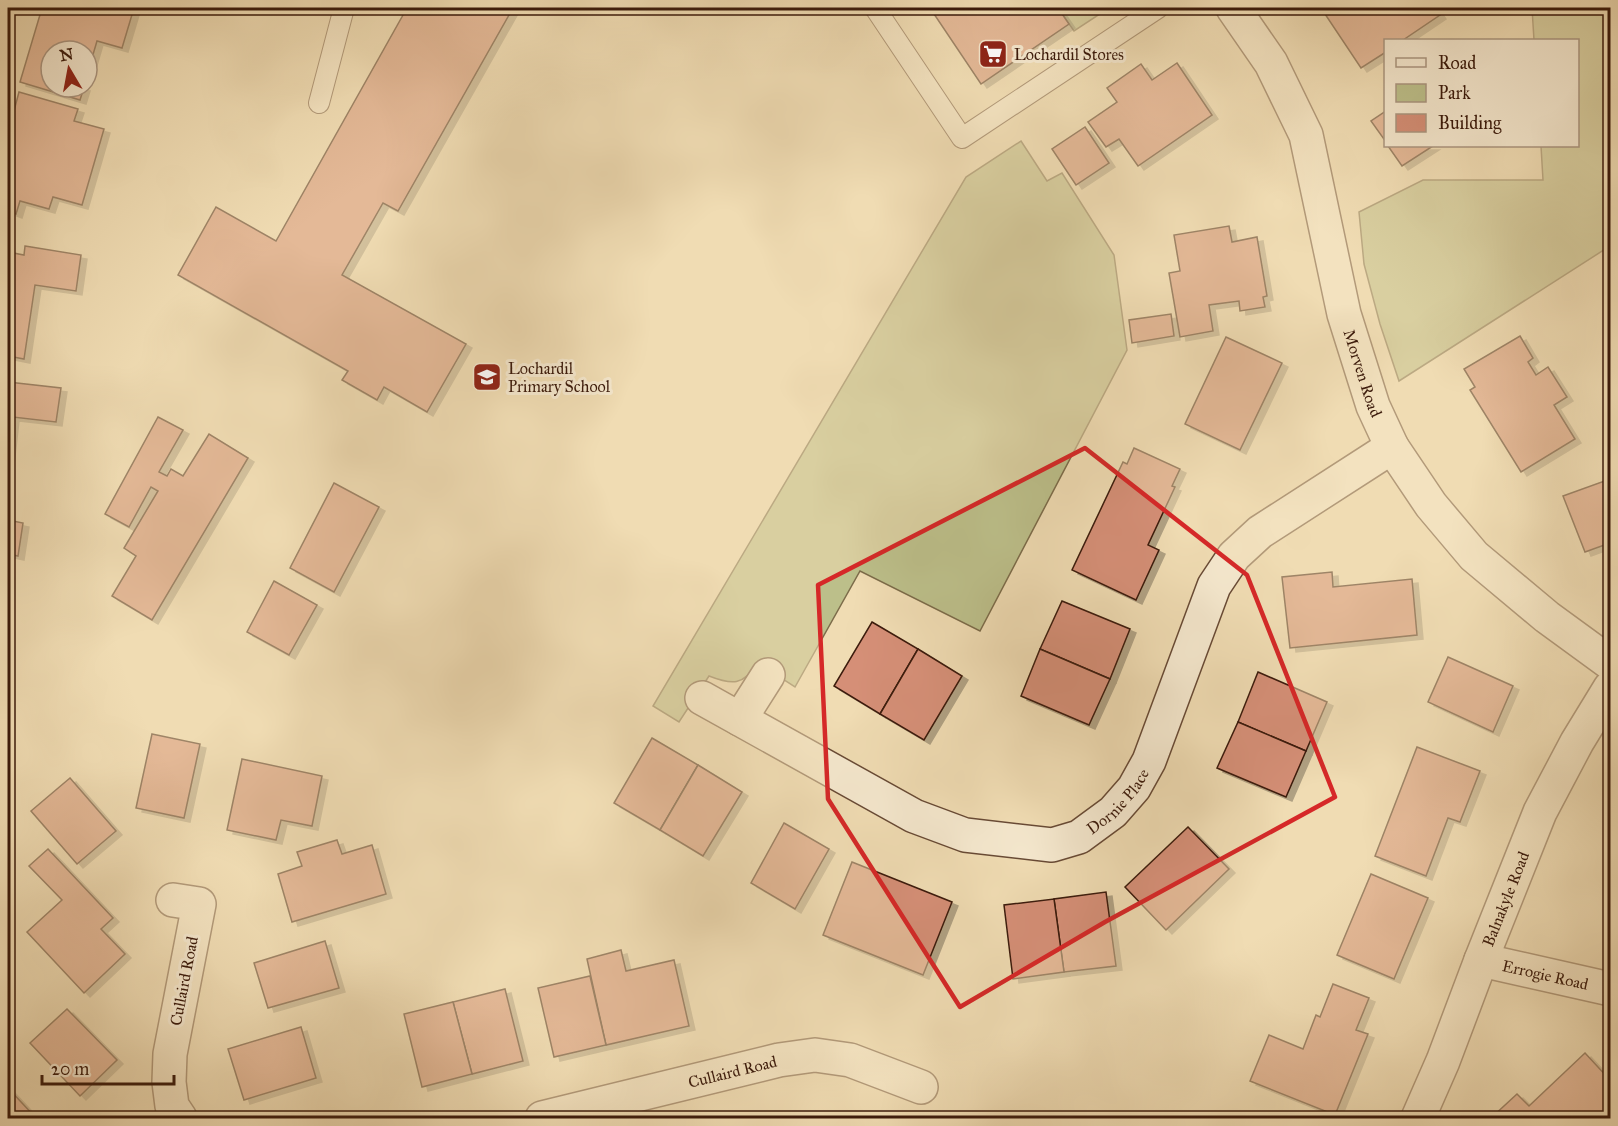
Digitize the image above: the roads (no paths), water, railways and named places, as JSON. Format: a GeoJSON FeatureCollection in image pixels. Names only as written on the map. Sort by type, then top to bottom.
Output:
{"type":"FeatureCollection","features":[{"type":"Feature","properties":{"kind":"street","name":"Morven Road"},"geometry":{"type":"LineString","coordinates":[[1233,8],[1271,63],[1306,135],[1344,314],[1373,406],[1392,447],[1431,505],[1474,556],[1547,617],[1611,663]]}},
{"type":"Feature","properties":{"kind":"street","name":"Dornie Place"},"geometry":{"type":"LineString","coordinates":[[702,698],[914,816],[965,835],[1052,844],[1079,837],[1113,812],[1134,788],[1149,761],[1214,586],[1234,556],[1260,532],[1392,447]]}},
{"type":"Feature","properties":{"kind":"street"},"geometry":{"type":"LineString","coordinates":[[740,719],[768,675]]}},
{"type":"Feature","properties":{"kind":"street","name":"Balnakyle Road"},"geometry":{"type":"LineString","coordinates":[[1418,1119],[1443,1061],[1540,812],[1577,742],[1611,688]]}},
{"type":"Feature","properties":{"kind":"street","name":"Cullaird Road"},"geometry":{"type":"LineString","coordinates":[[173,900],[199,904],[170,1054],[169,1082],[172,1106],[180,1119]]}},
{"type":"Feature","properties":{"kind":"street","name":"Errogie Road"},"geometry":{"type":"LineString","coordinates":[[1481,960],[1611,989]]}},
{"type":"Feature","properties":{"kind":"street","name":"Cullaird Road"},"geometry":{"type":"LineString","coordinates":[[542,1119],[779,1060],[815,1055],[850,1060],[921,1087]]}},
{"type":"Feature","properties":{"kind":"lane"},"geometry":{"type":"LineString","coordinates":[[319,103],[344,8]]}},
{"type":"Feature","properties":{"kind":"lane"},"geometry":{"type":"LineString","coordinates":[[874,8],[962,138],[1158,8]]}},
{"type":"Feature","properties":{"kind":"place","name":"Lochardil Stores"},"geometry":{"type":"Point","coordinates":[993,54]}},
{"type":"Feature","properties":{"kind":"place","name":"Lochardil Primary School"},"geometry":{"type":"Point","coordinates":[487,377]}}]}
